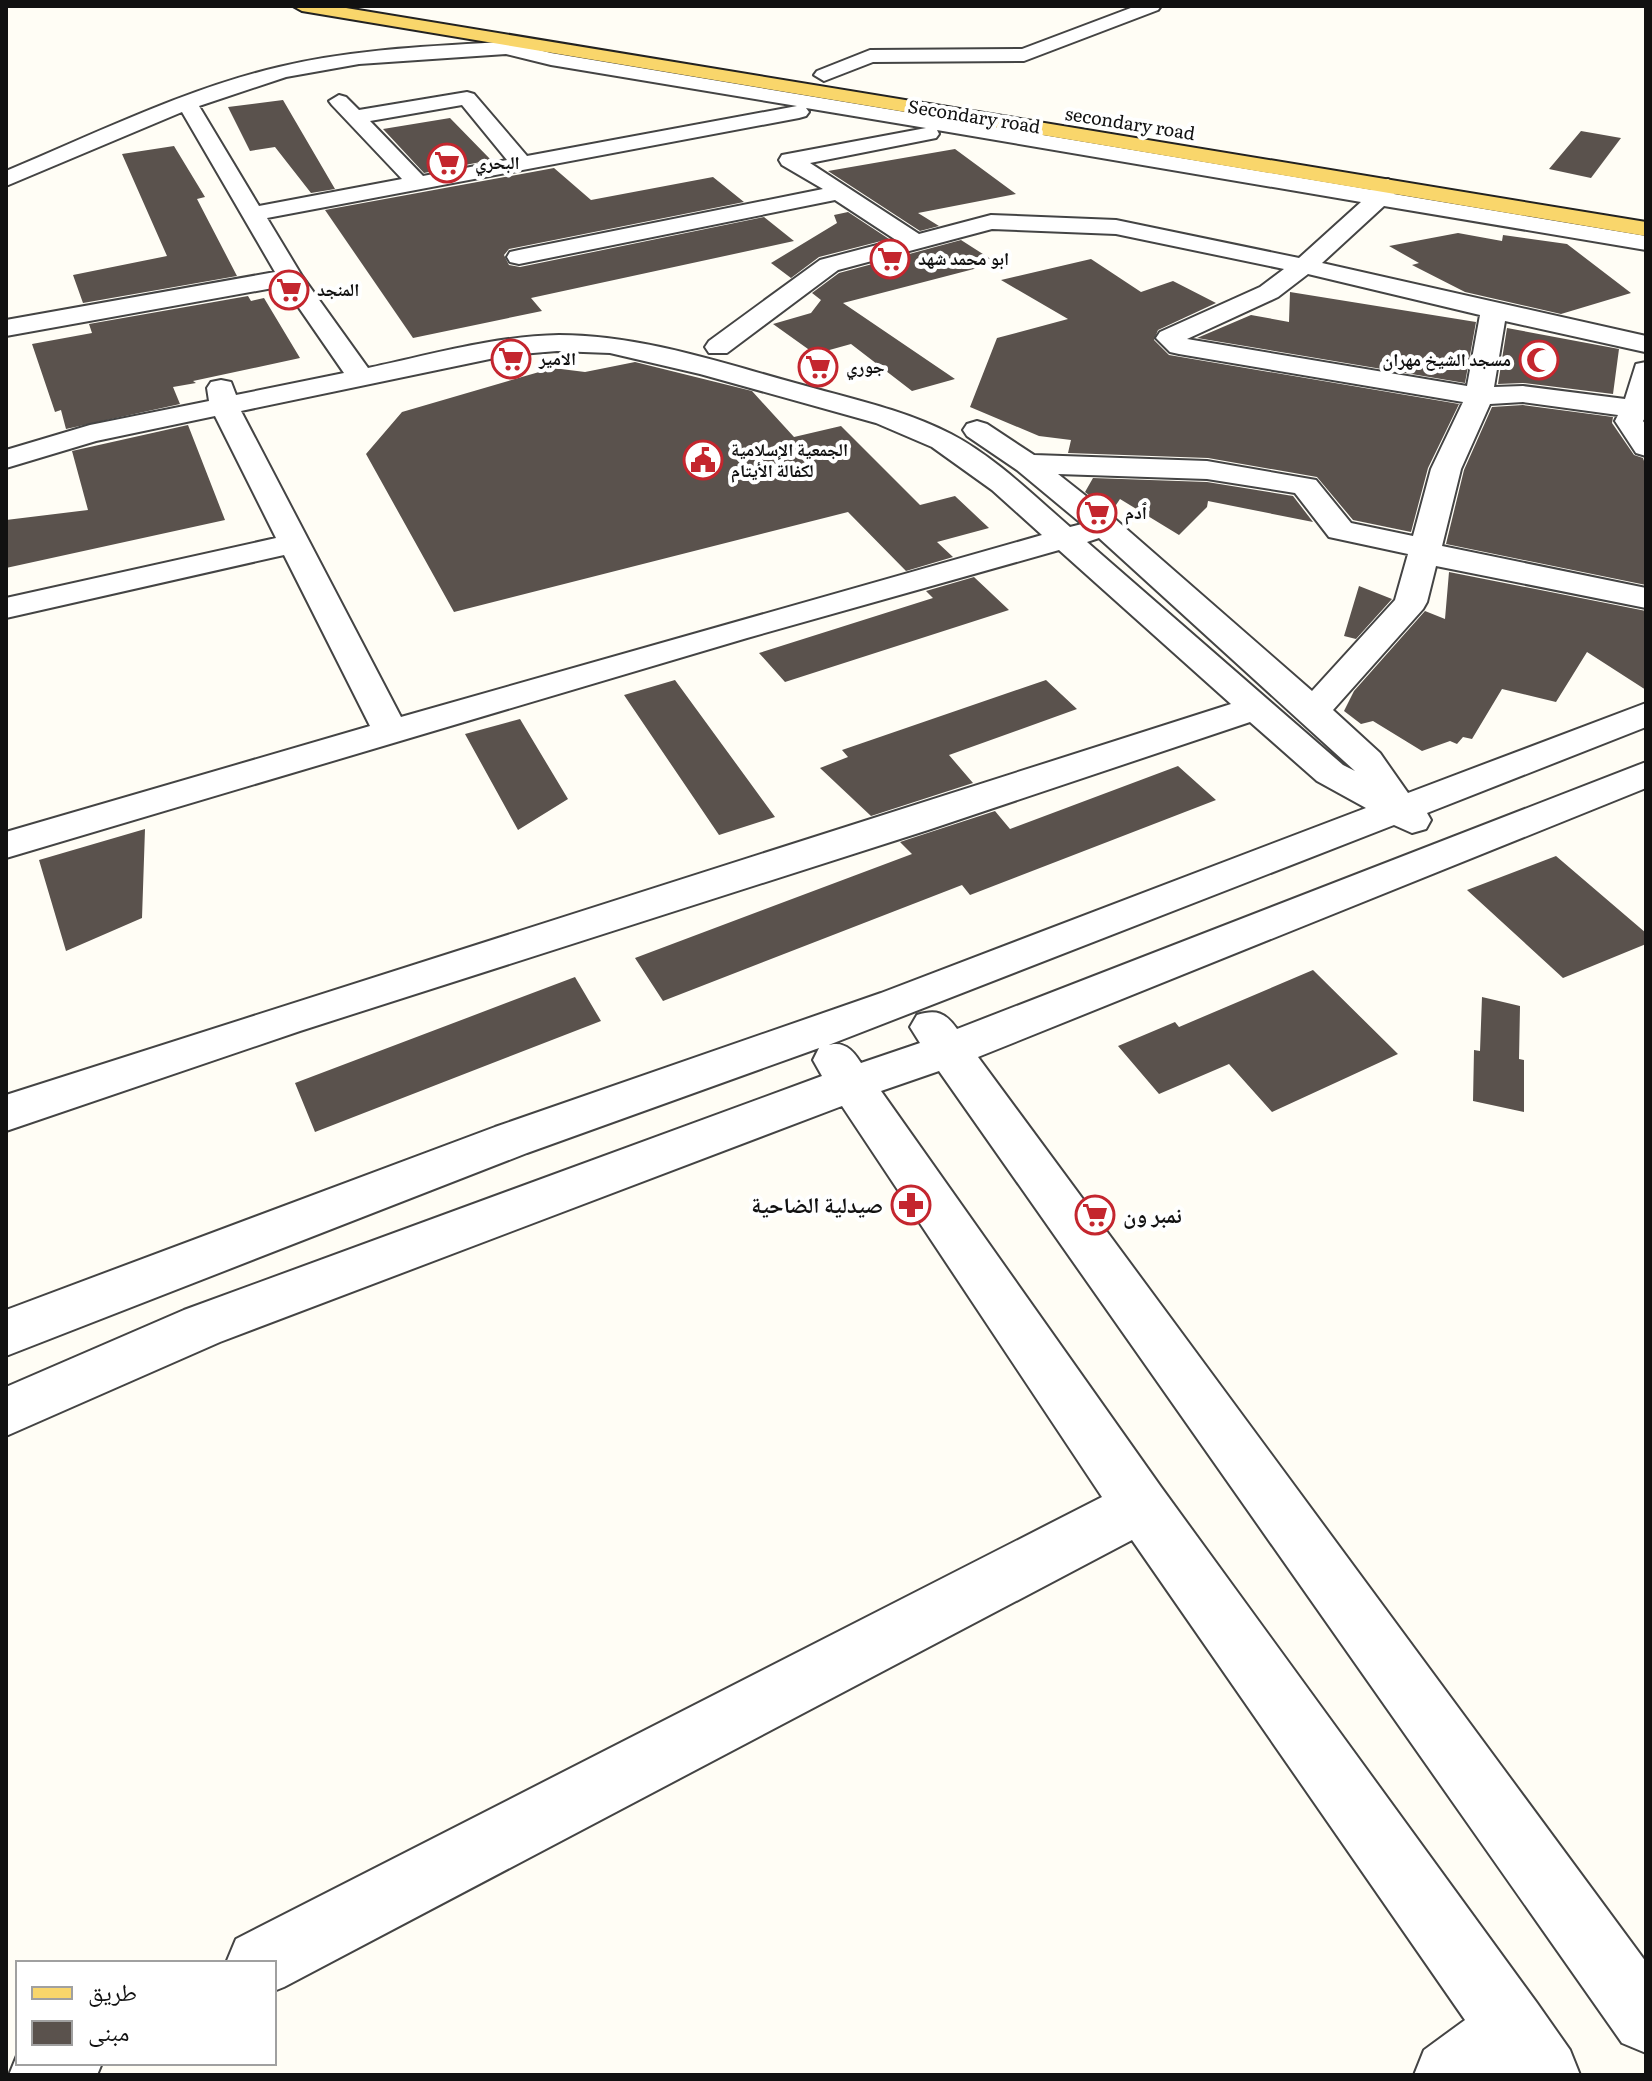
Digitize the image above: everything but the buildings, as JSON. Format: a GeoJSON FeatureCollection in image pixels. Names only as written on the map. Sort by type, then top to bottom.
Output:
{"type":"FeatureCollection","features":[{"type":"Feature","properties":{"kind":"main road","name":"Secondary road"},"geometry":{"type":"LineString","coordinates":[[302,6],[545,45],[1384,192],[1646,229]]}},
{"type":"Feature","properties":{"kind":"main road"},"geometry":{"type":"LineString","coordinates":[[426,6],[534,24]]}},
{"type":"Feature","properties":{"kind":"main road","name":"secondary road"},"geometry":{"type":"LineString","coordinates":[[639,41],[824,75],[1489,182]]}},
{"type":"Feature","properties":{"kind":"street"},"geometry":{"type":"LineString","coordinates":[[824,75],[870,56],[1024,55],[1152,6]]}},
{"type":"Feature","properties":{"kind":"street"},"geometry":{"type":"LineString","coordinates":[[6,179],[187,103],[282,72],[359,58],[545,45]]}},
{"type":"Feature","properties":{"kind":"street"},"geometry":{"type":"LineString","coordinates":[[506,48],[551,59],[959,129],[1384,192],[1646,243]]}},
{"type":"Feature","properties":{"kind":"street"},"geometry":{"type":"LineString","coordinates":[[307,67],[418,183]]}},
{"type":"Feature","properties":{"kind":"street"},"geometry":{"type":"LineString","coordinates":[[355,117],[467,98],[522,164]]}},
{"type":"Feature","properties":{"kind":"street"},"geometry":{"type":"LineString","coordinates":[[187,103],[290,277],[355,370]]}},
{"type":"Feature","properties":{"kind":"street"},"geometry":{"type":"LineString","coordinates":[[253,214],[829,107]]}},
{"type":"Feature","properties":{"kind":"street"},"geometry":{"type":"LineString","coordinates":[[915,242],[839,192],[838,188],[790,160],[959,129]]}},
{"type":"Feature","properties":{"kind":"street"},"geometry":{"type":"LineString","coordinates":[[519,257],[839,192]]}},
{"type":"Feature","properties":{"kind":"street"},"geometry":{"type":"LineString","coordinates":[[1384,192],[1304,266],[1269,292],[1169,338],[1179,346],[1479,396],[1523,394],[1636,409]]}},
{"type":"Feature","properties":{"kind":"street"},"geometry":{"type":"LineString","coordinates":[[718,347],[829,265],[991,222],[1116,227],[1304,266],[1646,345]]}},
{"type":"Feature","properties":{"kind":"street"},"geometry":{"type":"LineString","coordinates":[[6,328],[290,277]]}},
{"type":"Feature","properties":{"kind":"street"},"geometry":{"type":"LineString","coordinates":[[1313,711],[1411,602],[1446,469],[1479,396],[1494,311]]}},
{"type":"Feature","properties":{"kind":"street"},"geometry":{"type":"LineString","coordinates":[[355,370],[474,337],[571,324],[643,329],[838,375],[929,405],[985,435],[1027,464],[1104,526],[1367,761],[1399,809]]}},
{"type":"Feature","properties":{"kind":"street"},"geometry":{"type":"LineString","coordinates":[[6,459],[223,397],[355,370],[509,347],[557,343],[610,345],[706,367],[886,417],[942,441],[1003,484],[1330,773],[1399,809],[1449,852]]}},
{"type":"Feature","properties":{"kind":"street"},"geometry":{"type":"LineString","coordinates":[[1646,370],[1636,409],[1629,421],[1646,447]]}},
{"type":"Feature","properties":{"kind":"street"},"geometry":{"type":"LineString","coordinates":[[6,437],[86,415],[223,397]]}},
{"type":"Feature","properties":{"kind":"street"},"geometry":{"type":"LineString","coordinates":[[223,397],[391,733]]}},
{"type":"Feature","properties":{"kind":"street"},"geometry":{"type":"LineString","coordinates":[[1027,464],[1207,470],[1305,486],[1340,530],[1427,549],[1434,556],[1646,598]]}},
{"type":"Feature","properties":{"kind":"street"},"geometry":{"type":"LineString","coordinates":[[6,845],[1104,526]]}},
{"type":"Feature","properties":{"kind":"street"},"geometry":{"type":"LineString","coordinates":[[6,608],[294,543]]}},
{"type":"Feature","properties":{"kind":"street"},"geometry":{"type":"LineString","coordinates":[[6,1113],[285,1020],[914,821],[1256,708]]}},
{"type":"Feature","properties":{"kind":"street"},"geometry":{"type":"LineString","coordinates":[[6,1333],[511,1140],[911,997],[1399,809],[1451,792],[1646,714]]}},
{"type":"Feature","properties":{"kind":"street"},"geometry":{"type":"LineString","coordinates":[[6,1412],[202,1326],[850,1084],[949,1050],[1646,774]]}},
{"type":"Feature","properties":{"kind":"street"},"geometry":{"type":"LineString","coordinates":[[911,997],[1646,2019]]}},
{"type":"Feature","properties":{"kind":"street"},"geometry":{"type":"LineString","coordinates":[[815,1032],[1141,1506],[1529,2051],[1449,2075]]}},
{"type":"Feature","properties":{"kind":"street"},"geometry":{"type":"LineString","coordinates":[[264,1961],[1141,1506]]}},
{"type":"Feature","properties":{"kind":"street"},"geometry":{"type":"LineString","coordinates":[[44,2075],[63,2065]]}},
{"type":"Feature","properties":{"kind":"place","name":"البحري"},"geometry":{"type":"Point","coordinates":[447,163]}},
{"type":"Feature","properties":{"kind":"place","name":"ابو محمد شهد"},"geometry":{"type":"Point","coordinates":[890,259]}},
{"type":"Feature","properties":{"kind":"place","name":"المنجد"},"geometry":{"type":"Point","coordinates":[289,290]}},
{"type":"Feature","properties":{"kind":"place","name":"الامير"},"geometry":{"type":"Point","coordinates":[511,359]}},
{"type":"Feature","properties":{"kind":"place","name":"مسجد الشيخ مهران"},"geometry":{"type":"Point","coordinates":[1539,360]}},
{"type":"Feature","properties":{"kind":"place","name":"جوري"},"geometry":{"type":"Point","coordinates":[818,367]}},
{"type":"Feature","properties":{"kind":"place","name":"الجمعية الإسلامية لكفالة الأيتام"},"geometry":{"type":"Point","coordinates":[703,460]}},
{"type":"Feature","properties":{"kind":"place","name":"ٱدم"},"geometry":{"type":"Point","coordinates":[1097,513]}},
{"type":"Feature","properties":{"kind":"place","name":"صيدلية الضاحية"},"geometry":{"type":"Point","coordinates":[911,1205]}},
{"type":"Feature","properties":{"kind":"place","name":"نمبر ون"},"geometry":{"type":"Point","coordinates":[1095,1215]}}]}
